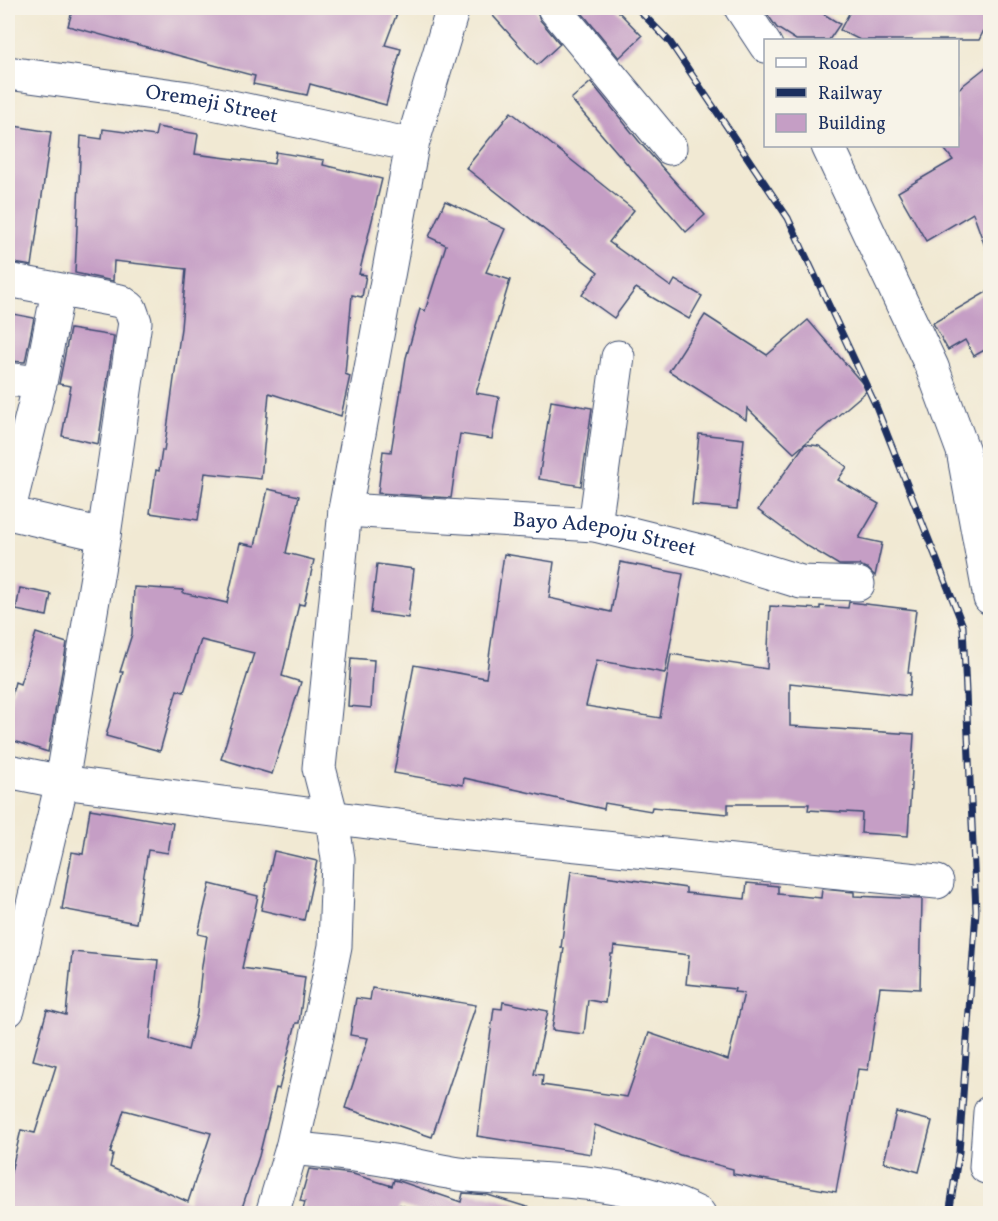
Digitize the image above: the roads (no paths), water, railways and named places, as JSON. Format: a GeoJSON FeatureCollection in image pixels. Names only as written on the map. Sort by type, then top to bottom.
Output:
{"type":"FeatureCollection","features":[{"type":"Feature","properties":{"kind":"street"},"geometry":{"type":"LineString","coordinates":[[272,1214],[292,1148],[335,946],[338,859],[332,818],[319,768],[345,510],[412,145],[453,8]]}},
{"type":"Feature","properties":{"kind":"street"},"geometry":{"type":"LineString","coordinates":[[554,8],[670,148]]}},
{"type":"Feature","properties":{"kind":"street"},"geometry":{"type":"LineString","coordinates":[[741,8],[764,44]]}},
{"type":"Feature","properties":{"kind":"street","name":"Oremeji Street"},"geometry":{"type":"LineString","coordinates":[[8,73],[189,98],[412,145]]}},
{"type":"Feature","properties":{"kind":"street"},"geometry":{"type":"LineString","coordinates":[[828,147],[932,367],[963,451],[990,598]]}},
{"type":"Feature","properties":{"kind":"street"},"geometry":{"type":"LineString","coordinates":[[8,280],[120,301],[130,308],[135,322],[104,535],[62,782],[8,1010]]}},
{"type":"Feature","properties":{"kind":"street"},"geometry":{"type":"LineString","coordinates":[[58,291],[40,383],[8,513],[104,535]]}},
{"type":"Feature","properties":{"kind":"street"},"geometry":{"type":"LineString","coordinates":[[595,525],[618,357]]}},
{"type":"Feature","properties":{"kind":"street"},"geometry":{"type":"LineString","coordinates":[[8,379],[40,383]]}},
{"type":"Feature","properties":{"kind":"street","name":"Bayo Adepoju Street"},"geometry":{"type":"LineString","coordinates":[[345,510],[595,525],[704,552],[801,582],[858,584]]}},
{"type":"Feature","properties":{"kind":"street"},"geometry":{"type":"LineString","coordinates":[[8,771],[62,782],[332,818],[937,882]]}},
{"type":"Feature","properties":{"kind":"street"},"geometry":{"type":"LineString","coordinates":[[986,1167],[990,1112]]}},
{"type":"Feature","properties":{"kind":"street"},"geometry":{"type":"LineString","coordinates":[[292,1148],[384,1159],[465,1174],[613,1185],[679,1203],[699,1214]]}},
{"type":"Feature","properties":{"kind":"railway"},"geometry":{"type":"LineString","coordinates":[[637,8],[670,42],[788,218],[876,406],[963,626],[976,911],[959,1152],[949,1214]]}}]}
